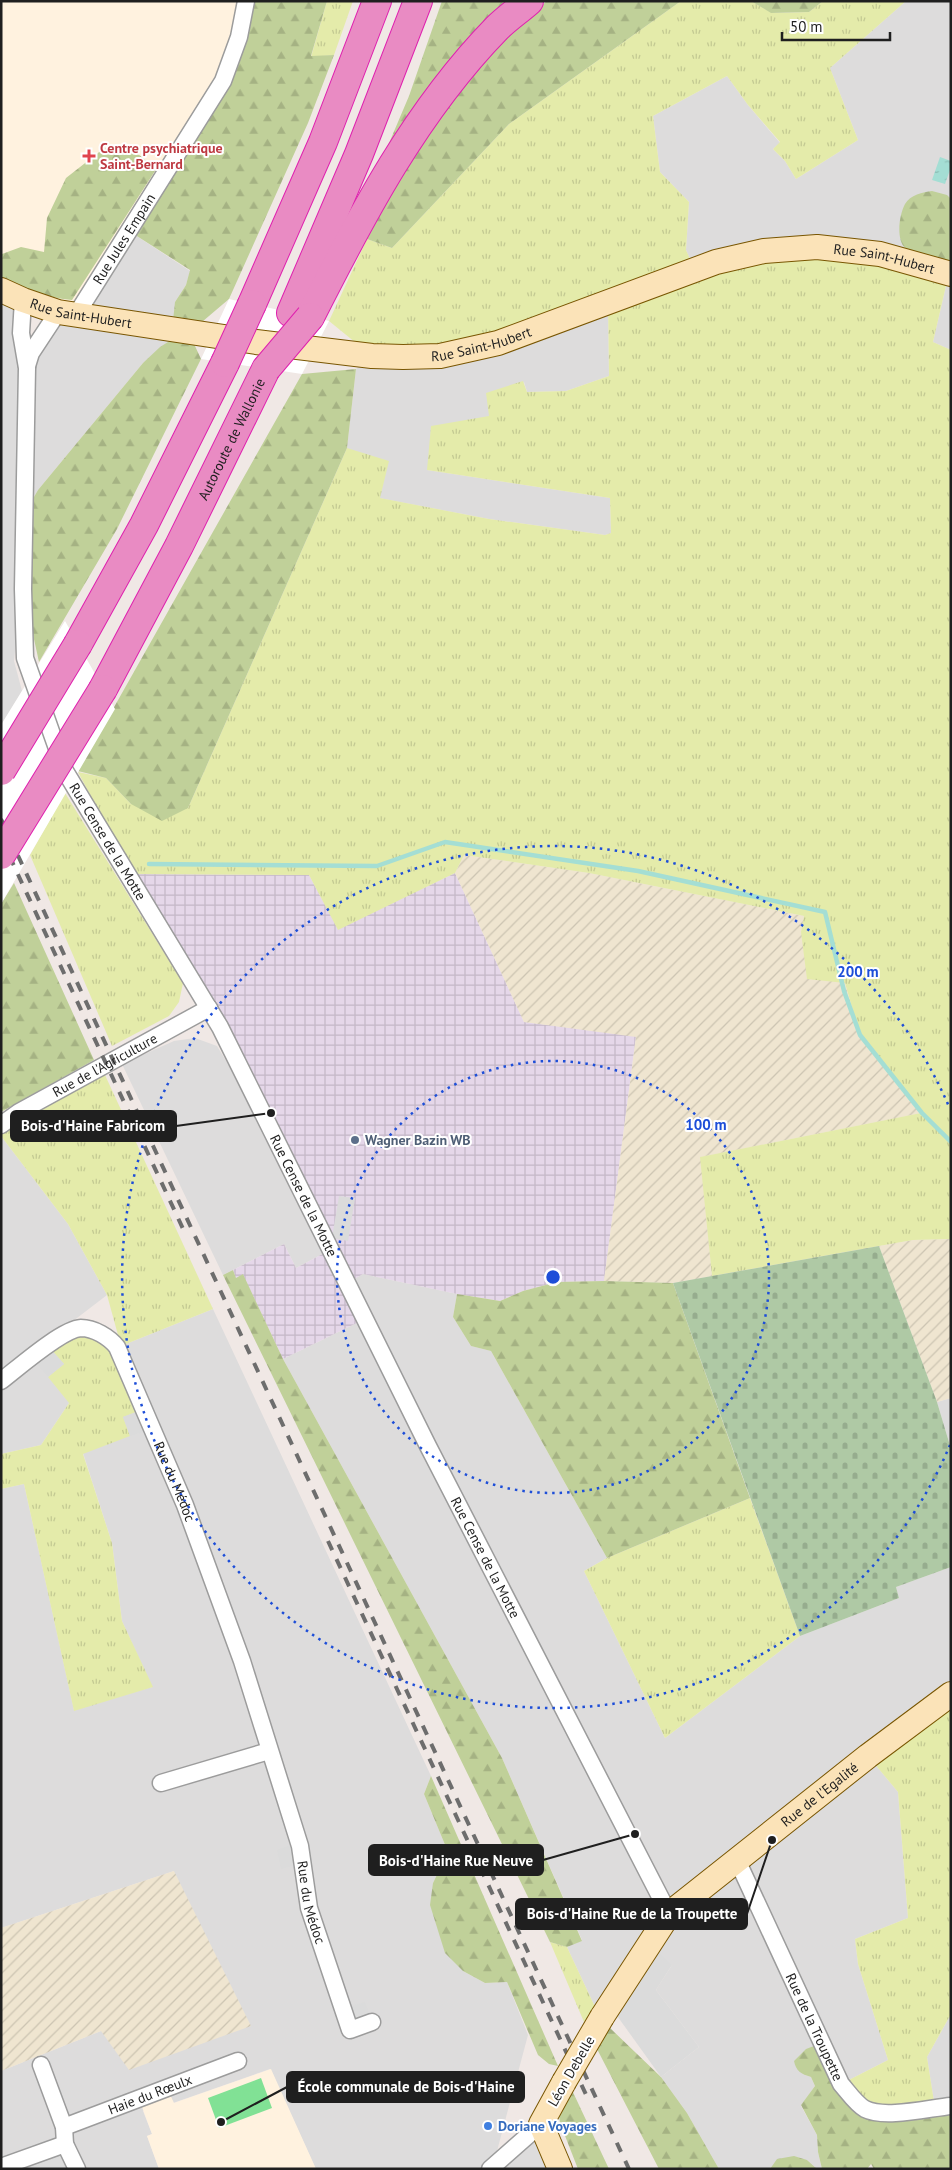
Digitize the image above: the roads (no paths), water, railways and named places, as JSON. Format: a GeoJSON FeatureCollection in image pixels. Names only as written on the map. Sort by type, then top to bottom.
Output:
{"type":"FeatureCollection","features":[{"type":"Feature","properties":{"kind":"highway"},"geometry":{"type":"LineString","coordinates":[[1,770],[78,644],[144,525],[225,363],[323,142],[377,1]]}},
{"type":"Feature","properties":{"kind":"highway","name":"Autoroute de Wallonie"},"geometry":{"type":"LineString","coordinates":[[1,854],[103,689],[179,546],[266,369],[301,315],[359,154],[418,1]]}},
{"type":"Feature","properties":{"kind":"highway"},"geometry":{"type":"LineString","coordinates":[[301,315],[425,113],[498,28],[529,1]]}},
{"type":"Feature","properties":{"kind":"street","name":"Rue Jules Empain"},"geometry":{"type":"LineString","coordinates":[[67,314],[224,81],[245,16],[246,1]]}},
{"type":"Feature","properties":{"kind":"street","name":"Rue Saint-Hubert"},"geometry":{"type":"LineString","coordinates":[[1,290],[23,300],[67,314],[256,342],[372,356],[418,357],[463,352],[498,343],[716,262],[764,251],[808,247],[862,252],[887,256],[951,274]]}},
{"type":"Feature","properties":{"kind":"street","name":"Rue Cense de la Motte"},"geometry":{"type":"LineString","coordinates":[[23,300],[21,333],[27,368],[23,589],[25,658],[65,771],[209,1008],[428,1446],[670,1914]]}},
{"type":"Feature","properties":{"kind":"street","name":"Rue Cense de la Motte"},"geometry":{"type":"LineString","coordinates":[[27,368],[31,353],[67,314]]}},
{"type":"Feature","properties":{"kind":"street","name":"Rue de l'Agriculture"},"geometry":{"type":"LineString","coordinates":[[1,1125],[19,1112],[209,1008]]}},
{"type":"Feature","properties":{"kind":"street","name":"Rue du Médoc"},"geometry":{"type":"LineString","coordinates":[[1,1381],[66,1332],[80,1328],[106,1336],[117,1348],[185,1505],[242,1661],[300,1846],[309,1908],[350,2030],[372,2022]]}},
{"type":"Feature","properties":{"kind":"street","name":"Rue de l'Egalité"},"geometry":{"type":"LineString","coordinates":[[602,2017],[670,1914],[868,1756],[951,1694]]}},
{"type":"Feature","properties":{"kind":"street"},"geometry":{"type":"LineString","coordinates":[[162,1783],[269,1751]]}},
{"type":"Feature","properties":{"kind":"street","name":"Rue de la Troupette"},"geometry":{"type":"LineString","coordinates":[[737,1860],[841,2084],[850,2096],[865,2109],[883,2113],[951,2106]]}},
{"type":"Feature","properties":{"kind":"street","name":"Léon Debelle"},"geometry":{"type":"LineString","coordinates":[[544,2119],[602,2017]]}},
{"type":"Feature","properties":{"kind":"street","name":"Haie du Rœulx"},"geometry":{"type":"LineString","coordinates":[[64,2127],[238,2061]]}},
{"type":"Feature","properties":{"kind":"street"},"geometry":{"type":"LineString","coordinates":[[41,2065],[64,2127],[65,2144],[77,2169]]}},
{"type":"Feature","properties":{"kind":"street"},"geometry":{"type":"LineString","coordinates":[[490,2169],[544,2119]]}},
{"type":"Feature","properties":{"kind":"street"},"geometry":{"type":"LineString","coordinates":[[544,2119],[560,2169]]}},
{"type":"Feature","properties":{"kind":"street"},"geometry":{"type":"LineString","coordinates":[[544,2119],[570,2169]]}},
{"type":"Feature","properties":{"kind":"street"},"geometry":{"type":"LineString","coordinates":[[1,2167],[65,2144]]}},
{"type":"Feature","properties":{"kind":"water"},"geometry":{"type":"Polygon","coordinates":[[[940,157],[951,161],[951,167],[945,184],[932,180],[940,157]]]}},
{"type":"Feature","properties":{"kind":"waterway"},"geometry":{"type":"LineString","coordinates":[[149,864],[377,866],[445,842],[638,871],[825,912],[844,991],[860,1035],[922,1113],[951,1142]]}},
{"type":"Feature","properties":{"kind":"railway"},"geometry":{"type":"LineString","coordinates":[[1,819],[629,2169]]}},
{"type":"Feature","properties":{"kind":"railway"},"geometry":{"type":"LineString","coordinates":[[1,838],[185,1233]]}},
{"type":"Feature","properties":{"kind":"railway"},"geometry":{"type":"LineString","coordinates":[[328,1541],[589,2101]]}},
{"type":"Feature","properties":{"kind":"place","name":"Centre psychiatrique Saint-Bernard"},"geometry":{"type":"Point","coordinates":[89,156]}},
{"type":"Feature","properties":{"kind":"place","name":"Bois-d'Haine Fabricom"},"geometry":{"type":"Point","coordinates":[271,1113]}},
{"type":"Feature","properties":{"kind":"place","name":"Wagner Bazin WB"},"geometry":{"type":"Point","coordinates":[355,1140]}},
{"type":"Feature","properties":{"kind":"place","name":"Bois-d'Haine Rue Neuve"},"geometry":{"type":"Point","coordinates":[635,1834]}},
{"type":"Feature","properties":{"kind":"place","name":"Bois-d'Haine Rue de la Troupette"},"geometry":{"type":"Point","coordinates":[772,1840]}},
{"type":"Feature","properties":{"kind":"place","name":"École communale de Bois-d'Haine"},"geometry":{"type":"Point","coordinates":[221,2122]}},
{"type":"Feature","properties":{"kind":"place","name":"Doriane Voyages"},"geometry":{"type":"Point","coordinates":[488,2126]}}]}
